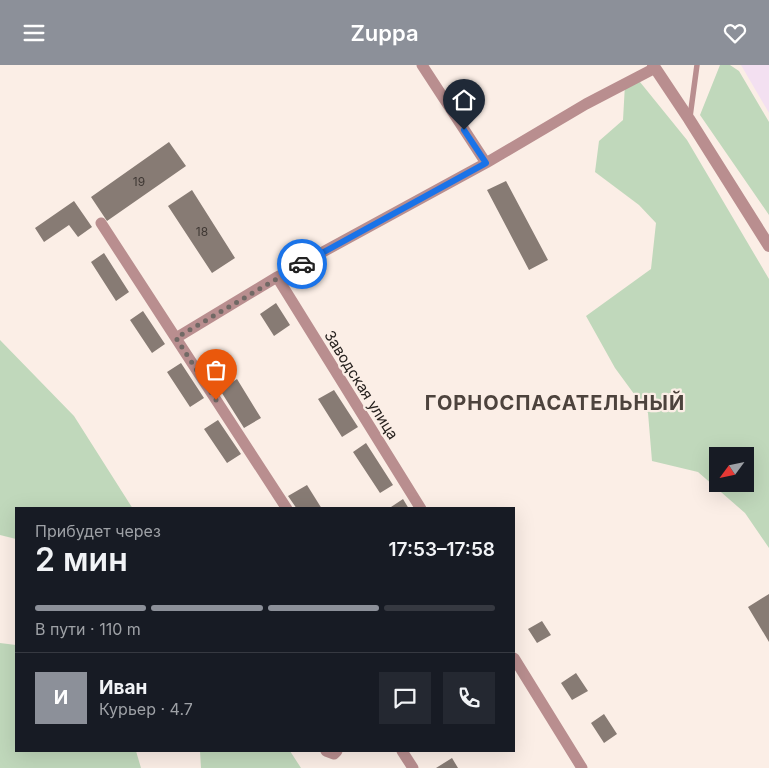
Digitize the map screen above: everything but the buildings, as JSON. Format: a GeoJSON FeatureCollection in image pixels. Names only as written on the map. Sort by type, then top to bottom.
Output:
{"type":"FeatureCollection","features":[{"type":"Feature","properties":{"kind":"street"},"geometry":{"type":"LineString","coordinates":[[422,65],[486,163]]}},
{"type":"Feature","properties":{"kind":"street"},"geometry":{"type":"LineString","coordinates":[[176,338],[277,277],[486,163],[654,66],[690,119],[769,246]]}},
{"type":"Feature","properties":{"kind":"street"},"geometry":{"type":"LineString","coordinates":[[101,223],[286,507]]}},
{"type":"Feature","properties":{"kind":"street","name":"Заводская улица"},"geometry":{"type":"LineString","coordinates":[[277,277],[420,507]]}},
{"type":"Feature","properties":{"kind":"street"},"geometry":{"type":"LineString","coordinates":[[515,660],[582,768]]}},
{"type":"Feature","properties":{"kind":"street"},"geometry":{"type":"LineString","coordinates":[[403,752],[413,768]]}},
{"type":"Feature","properties":{"kind":"lane"},"geometry":{"type":"LineString","coordinates":[[690,119],[696,65]]}},
{"type":"Feature","properties":{"kind":"shaded area"},"geometry":{"type":"Polygon","coordinates":[[[741,65],[769,65],[769,113],[741,65]]]}},
{"type":"Feature","properties":{"kind":"green space"},"geometry":{"type":"Polygon","coordinates":[[[720,65],[730,65],[739,71],[769,122],[769,215],[700,115],[720,65]]]}},
{"type":"Feature","properties":{"kind":"green space"},"geometry":{"type":"Polygon","coordinates":[[[640,82],[687,140],[769,279],[769,548],[745,513],[722,493],[754,493],[754,447],[709,447],[709,482],[698,472],[652,461],[648,413],[615,368],[586,316],[651,269],[656,223],[639,205],[595,172],[599,141],[623,120],[625,84],[640,82]]]}},
{"type":"Feature","properties":{"kind":"green space"},"geometry":{"type":"Polygon","coordinates":[[[0,340],[74,416],[132,507],[15,507],[15,539],[0,535],[0,340]]]}},
{"type":"Feature","properties":{"kind":"green space"},"geometry":{"type":"Polygon","coordinates":[[[0,643],[15,645],[15,752],[136,752],[141,768],[0,768],[0,643]]]}},
{"type":"Feature","properties":{"kind":"green space"},"geometry":{"type":"Polygon","coordinates":[[[200,752],[291,752],[301,768],[201,768],[200,752]]]}},
{"type":"Feature","properties":{"kind":"way so far"},"geometry":{"type":"LineString","coordinates":[[216,400],[176,338],[302,264]]}},
{"type":"Feature","properties":{"kind":"district","name":"ГОРНОСПАСАТЕЛЬНЫЙ"},"geometry":{"type":"Point","coordinates":[555,403]}},
{"type":"Feature","properties":{"kind":"route"},"geometry":{"type":"LineString","coordinates":[[302,264],[486,163],[464,130]]}}]}
